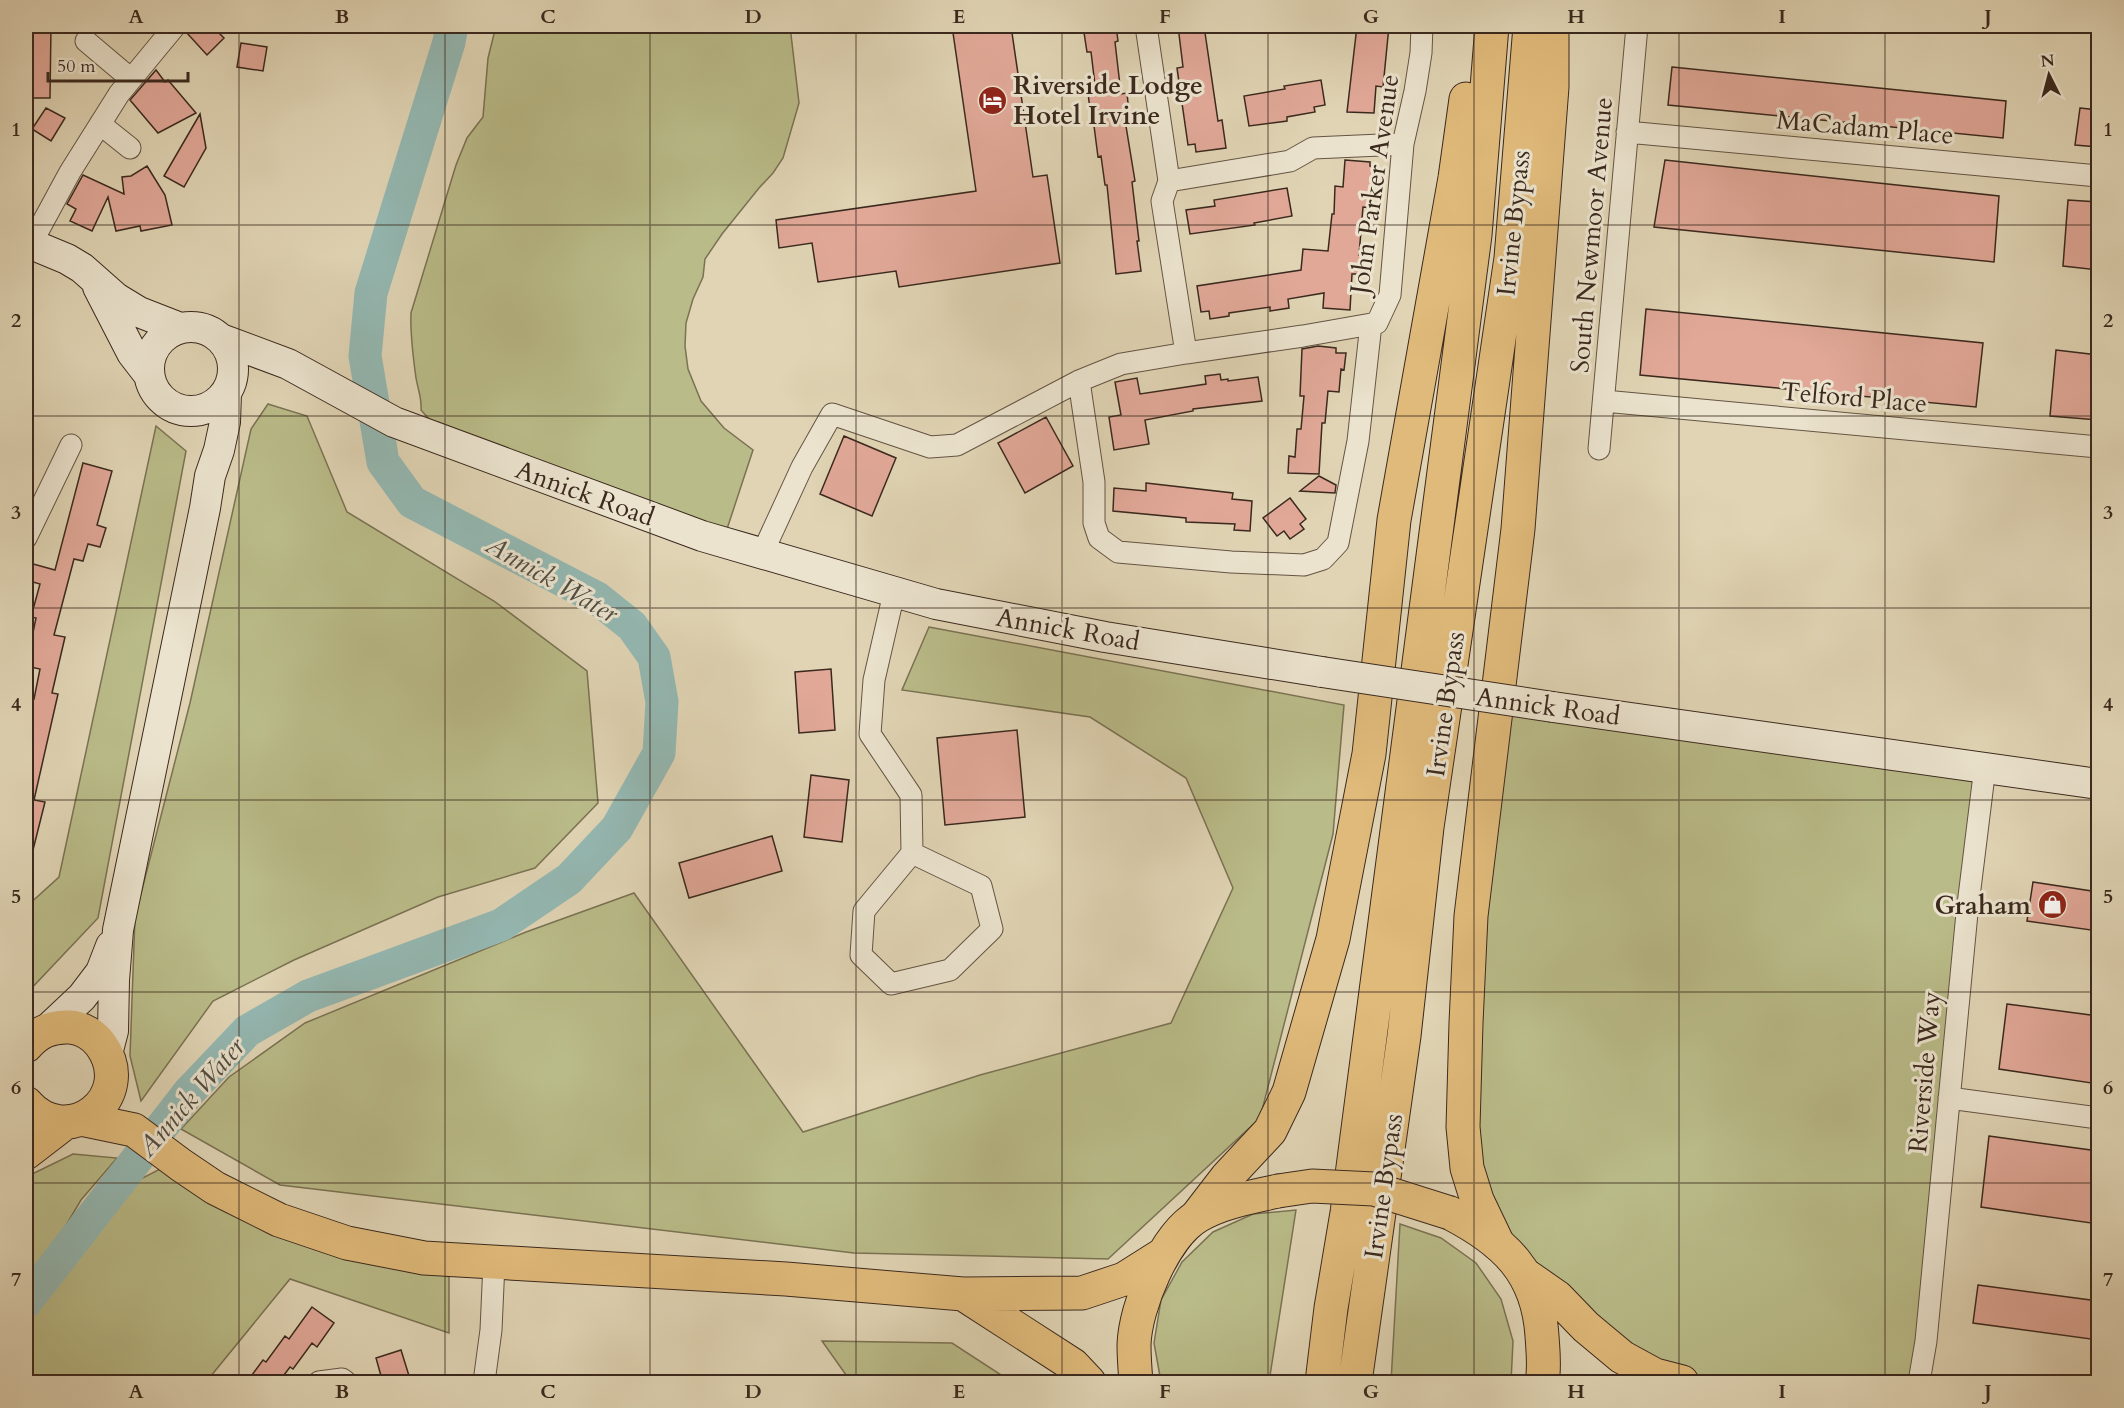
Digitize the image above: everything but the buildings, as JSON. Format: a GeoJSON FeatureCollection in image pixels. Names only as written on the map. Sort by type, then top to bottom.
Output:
{"type":"FeatureCollection","features":[{"type":"Feature","properties":{"kind":"main road"},"geometry":{"type":"LineString","coordinates":[[1136,1383],[1134,1344],[1142,1303],[1162,1255],[1197,1216],[1227,1177],[1270,1131],[1289,1092],[1333,939],[1369,754],[1394,520],[1455,178],[1476,26]]}},
{"type":"Feature","properties":{"kind":"main road","name":"Irvine Bypass"},"geometry":{"type":"LineString","coordinates":[[1322,1383],[1353,1166],[1475,235],[1492,26]]}},
{"type":"Feature","properties":{"kind":"main road","name":"Irvine Bypass"},"geometry":{"type":"LineString","coordinates":[[1355,1383],[1404,1036],[1427,827],[1511,258],[1530,26]]}},
{"type":"Feature","properties":{"kind":"main road"},"geometry":{"type":"LineString","coordinates":[[1498,1244],[1477,1200],[1467,1168],[1463,1127],[1466,1023],[1472,916],[1518,529],[1552,87],[1552,26]]}},
{"type":"Feature","properties":{"kind":"main road"},"geometry":{"type":"LineString","coordinates":[[28,243],[67,259],[82,268],[116,298],[139,312],[180,328]]}},
{"type":"Feature","properties":{"kind":"main road"},"geometry":{"type":"LineString","coordinates":[[94,280],[132,353],[149,375]]}},
{"type":"Feature","properties":{"kind":"main road"},"geometry":{"type":"LineString","coordinates":[[26,1153],[73,1121],[97,1110],[107,1097],[118,930],[210,476],[225,422],[228,388],[233,369],[230,354],[221,339],[205,329],[180,328],[163,337],[153,350],[149,363],[149,375],[153,389],[162,400],[174,408],[187,411],[211,406],[228,388],[248,374],[288,364]]}},
{"type":"Feature","properties":{"kind":"main road","name":"Annick Road"},"geometry":{"type":"LineString","coordinates":[[221,339],[288,364],[394,422],[654,519],[762,554],[936,604],[1105,637],[1553,708],[2098,784]]}},
{"type":"Feature","properties":{"kind":"main road"},"geometry":{"type":"LineString","coordinates":[[187,411],[202,440],[210,476]]}},
{"type":"Feature","properties":{"kind":"main road"},"geometry":{"type":"LineString","coordinates":[[37,1038],[82,997],[101,972],[118,930]]}},
{"type":"Feature","properties":{"kind":"main road"},"geometry":{"type":"LineString","coordinates":[[37,1038],[74,1027],[97,1040],[134,1130]]}},
{"type":"Feature","properties":{"kind":"main road"},"geometry":{"type":"LineString","coordinates":[[26,1103],[42,1118],[134,1130],[215,1188],[279,1220],[347,1244],[424,1258],[786,1279],[963,1294],[1082,1293],[1124,1279],[1162,1255]]}},
{"type":"Feature","properties":{"kind":"main road"},"geometry":{"type":"LineString","coordinates":[[1197,1216],[1242,1200],[1312,1186],[1374,1189],[1450,1213],[1476,1227],[1509,1253],[1524,1274],[1537,1300],[1539,1310],[1545,1368],[1542,1383]]}},
{"type":"Feature","properties":{"kind":"main road"},"geometry":{"type":"LineString","coordinates":[[1524,1274],[1557,1297],[1586,1327],[1622,1357],[1655,1375],[1682,1383]]}},
{"type":"Feature","properties":{"kind":"main road"},"geometry":{"type":"LineString","coordinates":[[963,1294],[1073,1365],[1089,1383]]}},
{"type":"Feature","properties":{"kind":"street"},"geometry":{"type":"LineString","coordinates":[[28,243],[118,94],[175,26]]}},
{"type":"Feature","properties":{"kind":"street"},"geometry":{"type":"LineString","coordinates":[[1146,26],[1168,181],[1162,201],[1186,353]]}},
{"type":"Feature","properties":{"kind":"street","name":"John Parker Avenue"},"geometry":{"type":"LineString","coordinates":[[1078,381],[1094,482],[1094,523],[1099,538],[1118,552],[1231,562],[1304,565],[1323,559],[1338,543],[1358,441],[1371,324],[1377,323],[1390,295],[1403,144],[1415,91],[1422,26]]}},
{"type":"Feature","properties":{"kind":"street","name":"South Newmoor Avenue"},"geometry":{"type":"LineString","coordinates":[[1599,449],[1637,26]]}},
{"type":"Feature","properties":{"kind":"street"},"geometry":{"type":"LineString","coordinates":[[86,41],[131,79]]}},
{"type":"Feature","properties":{"kind":"street"},"geometry":{"type":"LineString","coordinates":[[100,124],[130,148]]}},
{"type":"Feature","properties":{"kind":"street","name":"MaCadam Place"},"geometry":{"type":"LineString","coordinates":[[1627,132],[2098,176]]}},
{"type":"Feature","properties":{"kind":"street"},"geometry":{"type":"LineString","coordinates":[[1168,181],[1290,161],[1313,148],[1403,144]]}},
{"type":"Feature","properties":{"kind":"street"},"geometry":{"type":"LineString","coordinates":[[762,554],[802,468],[832,414],[930,447],[957,445],[1078,381],[1121,364],[1371,324]]}},
{"type":"Feature","properties":{"kind":"street","name":"Telford Place"},"geometry":{"type":"LineString","coordinates":[[1604,401],[2098,447]]}},
{"type":"Feature","properties":{"kind":"street"},"geometry":{"type":"LineString","coordinates":[[26,538],[71,445]]}},
{"type":"Feature","properties":{"kind":"street"},"geometry":{"type":"LineString","coordinates":[[894,593],[874,680],[870,734],[911,795],[912,853],[864,911],[861,955],[891,984],[950,970],[992,929],[981,886],[912,853]]}},
{"type":"Feature","properties":{"kind":"street","name":"Riverside Way"},"geometry":{"type":"LineString","coordinates":[[1919,1383],[1926,1341],[1967,913],[1985,767]]}},
{"type":"Feature","properties":{"kind":"street"},"geometry":{"type":"LineString","coordinates":[[1949,1098],[2098,1118]]}},
{"type":"Feature","properties":{"kind":"street"},"geometry":{"type":"LineString","coordinates":[[484,1383],[491,1330],[494,1263]]}},
{"type":"Feature","properties":{"kind":"street"},"geometry":{"type":"LineString","coordinates":[[319,1383],[342,1379],[346,1383]]}},
{"type":"Feature","properties":{"kind":"green space"},"geometry":{"type":"Polygon","coordinates":[[[496,26],[790,26],[799,103],[783,158],[722,234],[705,259],[703,277],[686,323],[685,346],[688,369],[701,401],[724,428],[753,450],[726,532],[429,419],[421,410],[412,346],[411,313],[456,165],[467,138],[483,117],[488,58],[496,26]]]}},
{"type":"Feature","properties":{"kind":"green space"},"geometry":{"type":"Polygon","coordinates":[[[268,404],[307,416],[347,512],[494,601],[587,671],[598,803],[535,868],[438,897],[294,960],[213,1001],[141,1101],[130,1056],[135,917],[190,703],[251,429],[268,404]]]}},
{"type":"Feature","properties":{"kind":"green space"},"geometry":{"type":"Polygon","coordinates":[[[156,426],[186,451],[98,918],[26,994],[26,907],[59,877],[156,426]]]}},
{"type":"Feature","properties":{"kind":"green space"},"geometry":{"type":"Polygon","coordinates":[[[929,627],[1344,705],[1333,834],[1260,1118],[1108,1259],[854,1253],[280,1185],[181,1129],[229,1077],[305,1023],[526,932],[634,893],[803,1132],[980,1075],[1171,1023],[1233,888],[1186,778],[1090,717],[902,690],[929,627]]]}},
{"type":"Feature","properties":{"kind":"green space"},"geometry":{"type":"Polygon","coordinates":[[[1499,699],[1985,767],[1913,1382],[1700,1382],[1655,1375],[1486,1218],[1465,1153],[1499,699]]]}},
{"type":"Feature","properties":{"kind":"green space"},"geometry":{"type":"Polygon","coordinates":[[[73,1154],[117,1158],[81,1200],[53,1247],[26,1283],[26,1177],[73,1154]]]}},
{"type":"Feature","properties":{"kind":"green space"},"geometry":{"type":"Polygon","coordinates":[[[162,1168],[449,1277],[449,1333],[290,1279],[206,1382],[26,1382],[26,1302],[113,1193],[162,1168]]]}},
{"type":"Feature","properties":{"kind":"green space"},"geometry":{"type":"Polygon","coordinates":[[[1296,1210],[1269,1382],[1161,1382],[1154,1343],[1161,1300],[1182,1262],[1213,1232],[1253,1214],[1296,1210]]]}},
{"type":"Feature","properties":{"kind":"green space"},"geometry":{"type":"Polygon","coordinates":[[[1400,1224],[1441,1238],[1476,1263],[1501,1299],[1513,1341],[1511,1382],[1391,1382],[1400,1224]]]}},
{"type":"Feature","properties":{"kind":"green space"},"geometry":{"type":"Polygon","coordinates":[[[822,1341],[952,1343],[1012,1382],[851,1382],[822,1341]]]}},
{"type":"Feature","properties":{"kind":"waterway","name":"Annick Water"},"geometry":{"type":"LineString","coordinates":[[26,1302],[189,1092],[247,1031],[308,996],[501,925],[569,879],[617,828],[659,753],[662,702],[654,657],[632,626],[597,598],[412,502],[383,462],[365,356],[371,293],[452,26]]}},
{"type":"Feature","properties":{"kind":"place","name":"Riverside Lodge Hotel Irvine"},"geometry":{"type":"Point","coordinates":[992,100]}},
{"type":"Feature","properties":{"kind":"place","name":"Graham"},"geometry":{"type":"Point","coordinates":[2052,905]}}]}
